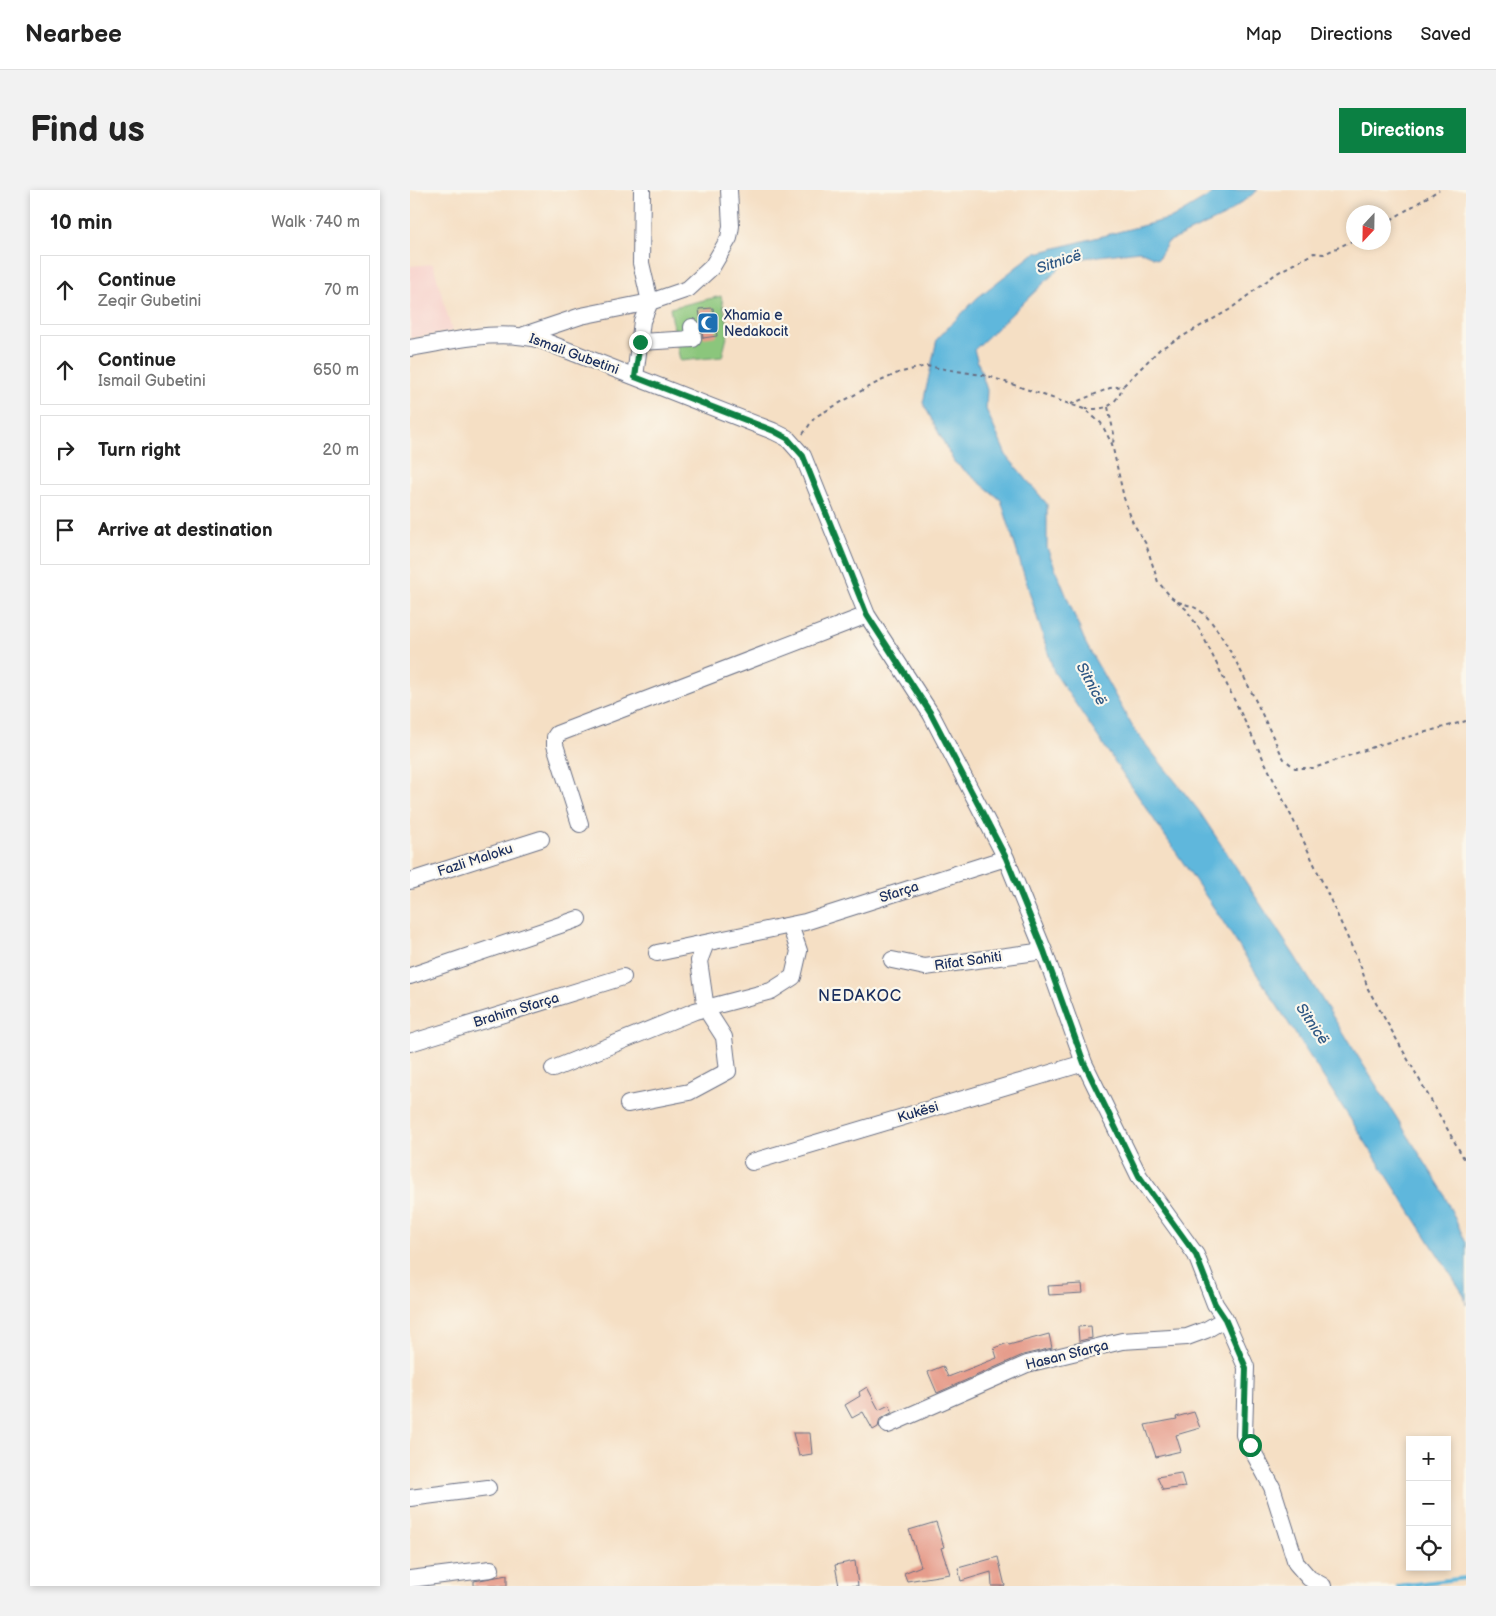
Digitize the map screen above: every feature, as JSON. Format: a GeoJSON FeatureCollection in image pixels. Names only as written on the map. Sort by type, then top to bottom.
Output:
{"type":"FeatureCollection","features":[{"type":"Feature","properties":{"kind":"street"},"geometry":{"type":"LineString","coordinates":[[635,377],[642,321],[650,302],[641,263],[642,190]]}},
{"type":"Feature","properties":{"kind":"street"},"geometry":{"type":"LineString","coordinates":[[524,335],[581,316],[650,302],[688,289],[712,267],[729,238],[731,226],[729,190]]}},
{"type":"Feature","properties":{"kind":"street"},"geometry":{"type":"LineString","coordinates":[[640,342],[693,339],[692,327]]}},
{"type":"Feature","properties":{"kind":"street","name":"Ismail Gubetini"},"geometry":{"type":"LineString","coordinates":[[410,348],[497,334],[524,335],[774,431],[796,446],[803,456],[867,615],[931,714],[1006,858],[1044,951],[1084,1063],[1139,1176],[1196,1255],[1215,1304],[1225,1319],[1246,1368],[1244,1435],[1272,1488],[1296,1563],[1321,1585]]}},
{"type":"Feature","properties":{"kind":"street"},"geometry":{"type":"LineString","coordinates":[[580,824],[555,745],[557,734],[867,615]]}},
{"type":"Feature","properties":{"kind":"street","name":"Fazli Maloku"},"geometry":{"type":"LineString","coordinates":[[410,881],[540,839]]}},
{"type":"Feature","properties":{"kind":"street","name":"Sfarça"},"geometry":{"type":"LineString","coordinates":[[658,953],[790,925],[1006,858]]}},
{"type":"Feature","properties":{"kind":"street"},"geometry":{"type":"LineString","coordinates":[[410,976],[578,919]]}},
{"type":"Feature","properties":{"kind":"street"},"geometry":{"type":"LineString","coordinates":[[552,1069],[706,1008],[771,991],[793,977],[799,951],[790,925]]}},
{"type":"Feature","properties":{"kind":"street"},"geometry":{"type":"LineString","coordinates":[[628,1104],[689,1092],[728,1071],[724,1037],[706,1008],[699,961],[706,943]]}},
{"type":"Feature","properties":{"kind":"street","name":"Rifat Sahiti"},"geometry":{"type":"LineString","coordinates":[[892,960],[925,968],[1044,951]]}},
{"type":"Feature","properties":{"kind":"street","name":"Brahim Sfarça"},"geometry":{"type":"LineString","coordinates":[[410,1043],[623,977]]}},
{"type":"Feature","properties":{"kind":"street","name":"Kukësi"},"geometry":{"type":"LineString","coordinates":[[752,1162],[1084,1063]]}},
{"type":"Feature","properties":{"kind":"street","name":"Hasan Sfarça"},"geometry":{"type":"LineString","coordinates":[[888,1425],[1027,1364],[1122,1341],[1187,1337],[1206,1330],[1225,1319]]}},
{"type":"Feature","properties":{"kind":"street"},"geometry":{"type":"LineString","coordinates":[[410,1498],[488,1488]]}},
{"type":"Feature","properties":{"kind":"street"},"geometry":{"type":"LineString","coordinates":[[410,1579],[491,1569]]}},
{"type":"Feature","properties":{"kind":"path"},"geometry":{"type":"LineString","coordinates":[[1391,220],[1439,190]]}},
{"type":"Feature","properties":{"kind":"path"},"geometry":{"type":"LineString","coordinates":[[1083,409],[1108,407],[1117,400],[1123,386],[1160,349],[1229,310],[1277,273],[1314,253],[1324,254],[1346,244]]}},
{"type":"Feature","properties":{"kind":"path"},"geometry":{"type":"LineString","coordinates":[[796,446],[815,417],[891,376],[926,366],[988,376],[1083,409],[1101,423],[1112,446],[1124,498],[1133,523],[1146,544],[1158,582],[1186,609],[1200,630],[1305,844],[1358,960],[1368,989],[1466,1162]]}},
{"type":"Feature","properties":{"kind":"path"},"geometry":{"type":"LineString","coordinates":[[1070,405],[1110,388],[1123,386]]}},
{"type":"Feature","properties":{"kind":"path"},"geometry":{"type":"LineString","coordinates":[[1108,407],[1114,434],[1112,446]]}},
{"type":"Feature","properties":{"kind":"path"},"geometry":{"type":"LineString","coordinates":[[1176,601],[1200,610],[1212,623],[1230,653],[1284,759],[1296,768],[1314,768],[1382,744],[1466,721]]}},
{"type":"Feature","properties":{"kind":"shaded area"},"geometry":{"type":"Polygon","coordinates":[[[433,264],[452,331],[410,338],[410,266],[433,264]]]}},
{"type":"Feature","properties":{"kind":"green space"},"geometry":{"type":"Polygon","coordinates":[[[721,296],[729,329],[722,357],[680,361],[670,308],[721,296]]]}},
{"type":"Feature","properties":{"kind":"water","name":"Sitnicë"},"geometry":{"type":"Polygon","coordinates":[[[1219,190],[1258,190],[1224,216],[1168,242],[1158,259],[1139,251],[1068,260],[974,350],[987,390],[986,409],[1006,455],[1047,504],[1047,548],[1086,644],[1135,731],[1199,811],[1294,955],[1441,1188],[1466,1243],[1466,1305],[1464,1295],[1220,917],[1054,672],[1001,500],[954,462],[923,403],[937,339],[977,298],[1033,254],[1172,218],[1219,190]]]}},
{"type":"Feature","properties":{"kind":"building","name":"Xhamia e Nedakocit"},"geometry":{"type":"Polygon","coordinates":[[[713,308],[717,336],[703,338],[699,309],[713,308]]]}},
{"type":"Feature","properties":{"kind":"building"},"geometry":{"type":"Polygon","coordinates":[[[1082,1284],[1083,1293],[1049,1295],[1048,1286],[1082,1284]]]}},
{"type":"Feature","properties":{"kind":"building"},"geometry":{"type":"Polygon","coordinates":[[[1091,1326],[1092,1338],[1079,1341],[1078,1327],[1091,1326]]]}},
{"type":"Feature","properties":{"kind":"building"},"geometry":{"type":"Polygon","coordinates":[[[1049,1334],[1052,1348],[1023,1355],[937,1393],[928,1372],[943,1366],[948,1377],[997,1358],[994,1348],[1049,1334]]]}},
{"type":"Feature","properties":{"kind":"building"},"geometry":{"type":"Polygon","coordinates":[[[867,1387],[879,1410],[889,1405],[893,1412],[880,1419],[878,1427],[873,1430],[863,1412],[852,1418],[845,1405],[860,1396],[859,1392],[867,1387]]]}},
{"type":"Feature","properties":{"kind":"building"},"geometry":{"type":"Polygon","coordinates":[[[1194,1412],[1200,1428],[1176,1435],[1181,1451],[1156,1457],[1145,1425],[1177,1419],[1176,1417],[1194,1412]]]}},
{"type":"Feature","properties":{"kind":"building"},"geometry":{"type":"Polygon","coordinates":[[[793,1433],[810,1433],[812,1454],[799,1456],[793,1433]]]}},
{"type":"Feature","properties":{"kind":"building"},"geometry":{"type":"Polygon","coordinates":[[[1181,1473],[1185,1487],[1163,1490],[1157,1477],[1181,1473]]]}},
{"type":"Feature","properties":{"kind":"building"},"geometry":{"type":"Polygon","coordinates":[[[936,1522],[944,1547],[941,1548],[950,1574],[907,1581],[904,1573],[921,1566],[909,1530],[936,1522]]]}},
{"type":"Feature","properties":{"kind":"building"},"geometry":{"type":"Polygon","coordinates":[[[998,1557],[1005,1586],[992,1586],[991,1572],[961,1581],[958,1568],[998,1557]]]}},
{"type":"Feature","properties":{"kind":"building"},"geometry":{"type":"Polygon","coordinates":[[[855,1561],[858,1586],[839,1586],[835,1565],[855,1561]]]}},
{"type":"Feature","properties":{"kind":"building"},"geometry":{"type":"Polygon","coordinates":[[[507,1575],[507,1586],[474,1586],[474,1581],[507,1575]]]}},
{"type":"Feature","properties":{"kind":"waterway"},"geometry":{"type":"LineString","coordinates":[[1398,1586],[1466,1578]]}},
{"type":"Feature","properties":{"kind":"place","name":"Xhamia e Nedakocit"},"geometry":{"type":"Point","coordinates":[708,323]}},
{"type":"Feature","properties":{"kind":"district","name":"NEDAKOC"},"geometry":{"type":"Point","coordinates":[860,996]}},
{"type":"Feature","properties":{"kind":"route"},"geometry":{"type":"LineString","coordinates":[[640,342],[635,377],[774,431],[787,438],[803,456],[867,615],[931,714],[1006,858],[1044,951],[1084,1063],[1139,1176],[1185,1237],[1196,1255],[1215,1304],[1225,1319],[1246,1368],[1244,1435],[1250,1445]]}}]}
